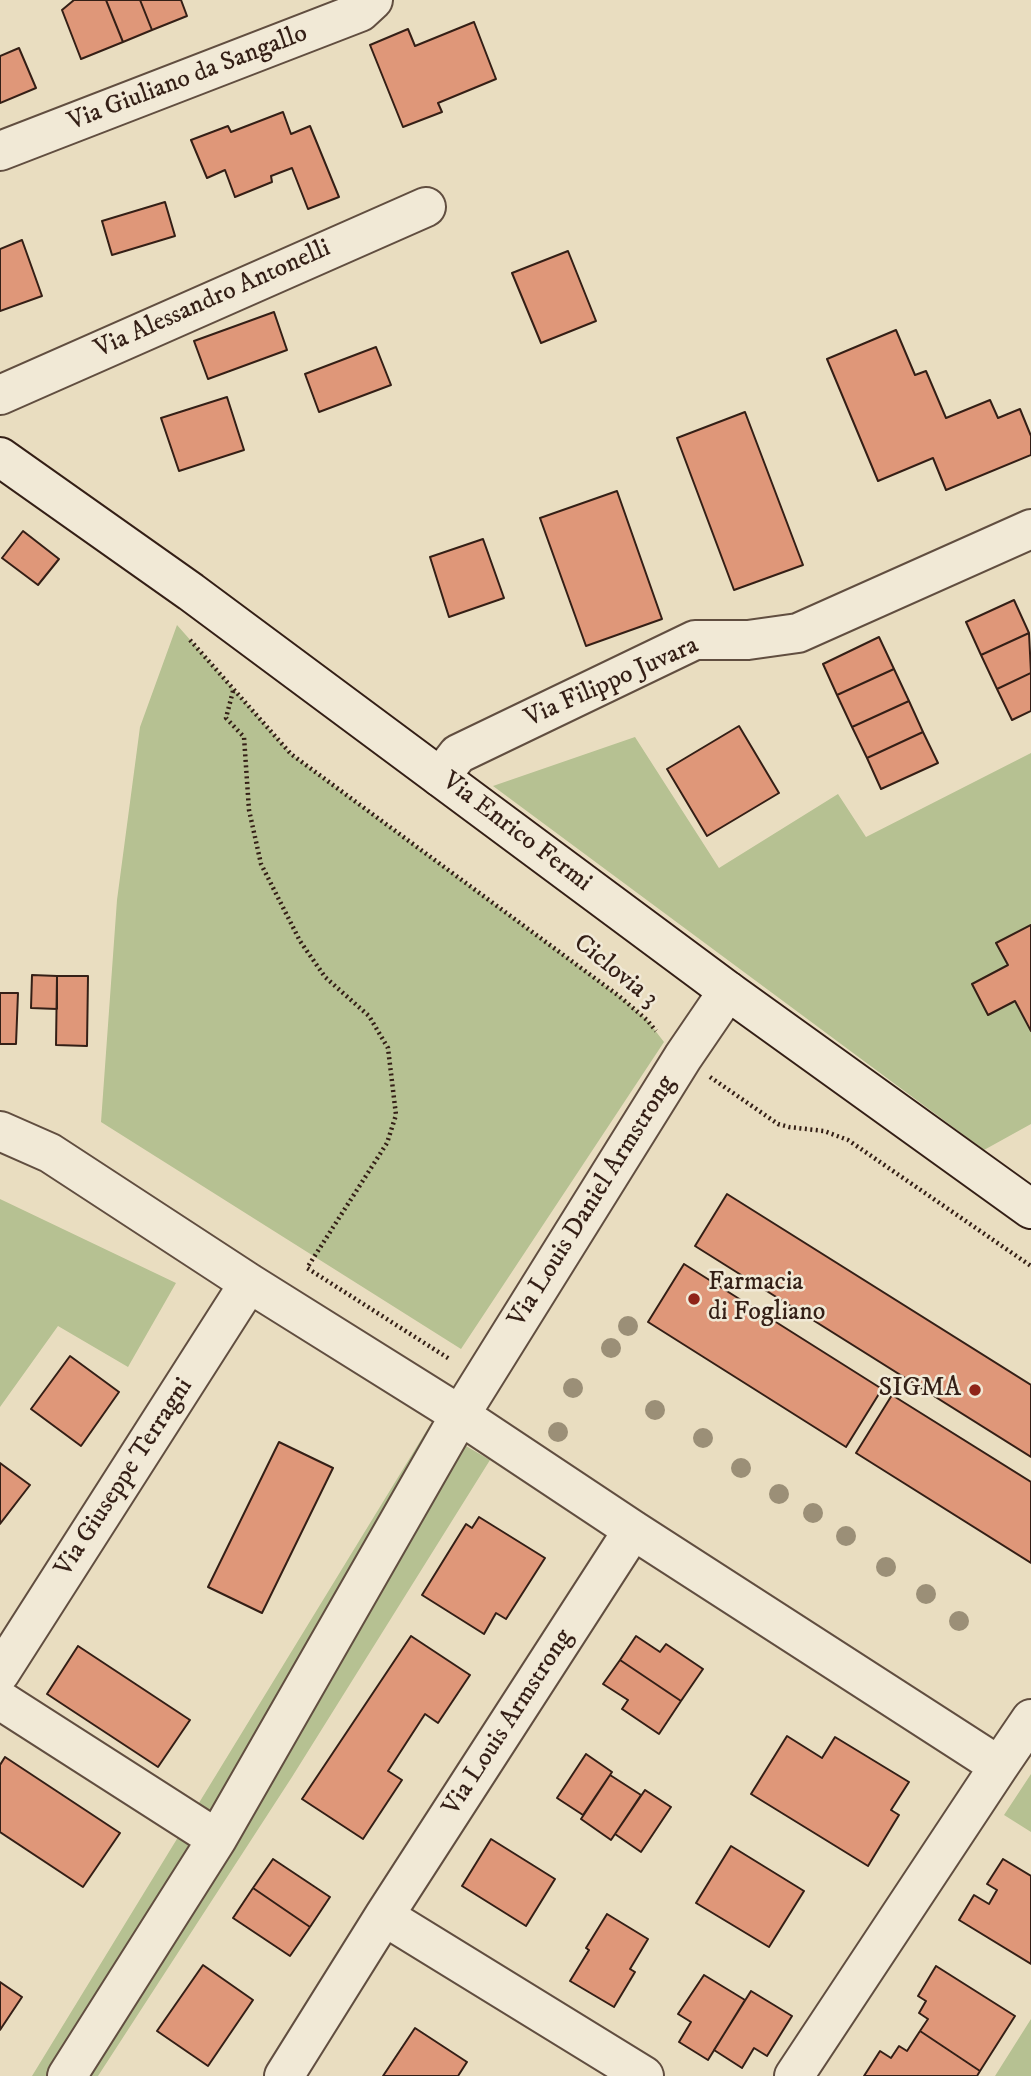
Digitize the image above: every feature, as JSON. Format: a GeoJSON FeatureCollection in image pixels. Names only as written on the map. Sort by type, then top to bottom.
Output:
{"type":"FeatureCollection","features":[{"type":"Feature","properties":{"kind":"street","name":"Via Giuliano da Sangallo"},"geometry":{"type":"LineString","coordinates":[[0,152],[360,12],[373,0]]}},
{"type":"Feature","properties":{"kind":"street","name":"Via Alessandro Antonelli"},"geometry":{"type":"LineString","coordinates":[[0,395],[426,206]]}},
{"type":"Feature","properties":{"kind":"street","name":"Via Enrico Fermi"},"geometry":{"type":"LineString","coordinates":[[0,457],[170,577],[728,991],[1031,1209]]}},
{"type":"Feature","properties":{"kind":"street","name":"Via Filippo Juvara"},"geometry":{"type":"LineString","coordinates":[[440,776],[458,754],[695,640],[748,640],[798,633],[1031,529]]}},
{"type":"Feature","properties":{"kind":"street","name":"Via Louis Daniel Armstrong"},"geometry":{"type":"LineString","coordinates":[[67,2076],[217,1839],[460,1415],[683,1057],[728,991]]}},
{"type":"Feature","properties":{"kind":"street"},"geometry":{"type":"LineString","coordinates":[[0,1131],[50,1153],[249,1283],[460,1415],[999,1766]]}},
{"type":"Feature","properties":{"kind":"street","name":"Via Giuseppe Terragni"},"geometry":{"type":"LineString","coordinates":[[0,1673],[249,1283]]}},
{"type":"Feature","properties":{"kind":"street","name":"Via Louis Armstrong"},"geometry":{"type":"LineString","coordinates":[[284,2076],[633,1530]]}},
{"type":"Feature","properties":{"kind":"street"},"geometry":{"type":"LineString","coordinates":[[0,1700],[217,1839]]}},
{"type":"Feature","properties":{"kind":"street"},"geometry":{"type":"LineString","coordinates":[[794,2076],[1031,1719]]}},
{"type":"Feature","properties":{"kind":"street"},"geometry":{"type":"LineString","coordinates":[[384,1916],[644,2076]]}},
{"type":"Feature","properties":{"kind":"path","name":"Ciclovia 3"},"geometry":{"type":"LineString","coordinates":[[482,1381],[307,1268],[387,1143],[396,1115],[388,1048],[369,1016],[325,977],[300,941],[261,864],[249,810],[243,737],[226,718],[233,690],[291,754],[619,996],[647,1020],[664,1042],[683,1057],[778,1124],[824,1131],[848,1140],[1031,1266]]}},
{"type":"Feature","properties":{"kind":"green space"},"geometry":{"type":"Polygon","coordinates":[[[177,625],[291,754],[619,996],[647,1020],[664,1042],[461,1349],[101,1122],[117,900],[140,727],[177,625]]]}},
{"type":"Feature","properties":{"kind":"green space"},"geometry":{"type":"Polygon","coordinates":[[[635,737],[719,868],[838,794],[866,837],[1031,753],[1031,925],[1008,965],[972,984],[988,1015],[1015,1001],[1031,1031],[1031,1124],[984,1150],[493,786],[635,737]]]}},
{"type":"Feature","properties":{"kind":"green space"},"geometry":{"type":"Polygon","coordinates":[[[0,1199],[176,1283],[128,1367],[58,1326],[0,1407],[0,1199]]]}},
{"type":"Feature","properties":{"kind":"green space"},"geometry":{"type":"Polygon","coordinates":[[[430,1425],[490,1460],[292,1777],[98,2076],[32,2076],[430,1425]]]}},
{"type":"Feature","properties":{"kind":"green space"},"geometry":{"type":"Polygon","coordinates":[[[1031,1774],[1031,1832],[1004,1815],[1031,1774]]]}},
{"type":"Feature","properties":{"kind":"green space"},"geometry":{"type":"Polygon","coordinates":[[[1031,2019],[1031,2076],[995,2076],[1031,2019]]]}},
{"type":"Feature","properties":{"kind":"building"},"geometry":{"type":"Polygon","coordinates":[[[74,0],[106,0],[123,42],[81,59],[62,10],[74,0]]]}},
{"type":"Feature","properties":{"kind":"building"},"geometry":{"type":"Polygon","coordinates":[[[106,0],[140,0],[152,30],[123,42],[106,0]]]}},
{"type":"Feature","properties":{"kind":"building"},"geometry":{"type":"Polygon","coordinates":[[[140,0],[181,0],[187,16],[152,30],[140,0]]]}},
{"type":"Feature","properties":{"kind":"building"},"geometry":{"type":"Polygon","coordinates":[[[474,22],[496,79],[438,103],[442,112],[403,127],[370,45],[408,29],[415,46],[474,22]]]}},
{"type":"Feature","properties":{"kind":"building"},"geometry":{"type":"Polygon","coordinates":[[[19,48],[36,88],[0,103],[0,56],[19,48]]]}},
{"type":"Feature","properties":{"kind":"building"},"geometry":{"type":"Polygon","coordinates":[[[283,112],[291,134],[310,126],[339,197],[308,209],[292,168],[271,176],[272,182],[235,197],[225,170],[207,178],[191,140],[228,126],[231,132],[283,112]]]}},
{"type":"Feature","properties":{"kind":"building"},"geometry":{"type":"Polygon","coordinates":[[[165,202],[175,236],[112,255],[102,221],[165,202]]]}},
{"type":"Feature","properties":{"kind":"building"},"geometry":{"type":"Polygon","coordinates":[[[22,240],[42,296],[0,311],[0,249],[22,240]]]}},
{"type":"Feature","properties":{"kind":"building"},"geometry":{"type":"Polygon","coordinates":[[[568,251],[596,321],[541,343],[512,273],[568,251]]]}},
{"type":"Feature","properties":{"kind":"building"},"geometry":{"type":"Polygon","coordinates":[[[274,312],[287,350],[208,379],[194,341],[274,312]]]}},
{"type":"Feature","properties":{"kind":"building"},"geometry":{"type":"Polygon","coordinates":[[[896,330],[915,375],[926,371],[946,418],[990,400],[998,418],[1020,409],[1031,436],[1031,455],[946,490],[933,458],[878,481],[827,359],[896,330]]]}},
{"type":"Feature","properties":{"kind":"building"},"geometry":{"type":"Polygon","coordinates":[[[376,347],[391,385],[319,412],[305,374],[376,347]]]}},
{"type":"Feature","properties":{"kind":"building"},"geometry":{"type":"Polygon","coordinates":[[[227,397],[244,450],[179,471],[161,418],[227,397]]]}},
{"type":"Feature","properties":{"kind":"building"},"geometry":{"type":"Polygon","coordinates":[[[745,412],[803,565],[734,590],[677,438],[745,412]]]}},
{"type":"Feature","properties":{"kind":"building"},"geometry":{"type":"Polygon","coordinates":[[[617,491],[662,619],[586,646],[540,518],[617,491]]]}},
{"type":"Feature","properties":{"kind":"building"},"geometry":{"type":"Polygon","coordinates":[[[23,531],[59,559],[38,585],[2,558],[23,531]]]}},
{"type":"Feature","properties":{"kind":"building"},"geometry":{"type":"Polygon","coordinates":[[[483,539],[504,598],[449,617],[430,557],[483,539]]]}},
{"type":"Feature","properties":{"kind":"building"},"geometry":{"type":"Polygon","coordinates":[[[1014,600],[1029,633],[981,655],[966,622],[1014,600]]]}},
{"type":"Feature","properties":{"kind":"building"},"geometry":{"type":"Polygon","coordinates":[[[1029,633],[1031,673],[997,689],[981,655],[1029,633]]]}},
{"type":"Feature","properties":{"kind":"building"},"geometry":{"type":"Polygon","coordinates":[[[879,637],[894,669],[837,695],[823,664],[879,637]]]}},
{"type":"Feature","properties":{"kind":"building"},"geometry":{"type":"Polygon","coordinates":[[[894,669],[909,701],[852,727],[837,695],[894,669]]]}},
{"type":"Feature","properties":{"kind":"building"},"geometry":{"type":"Polygon","coordinates":[[[1031,673],[1031,711],[1012,720],[997,689],[1031,673]]]}},
{"type":"Feature","properties":{"kind":"building"},"geometry":{"type":"Polygon","coordinates":[[[909,701],[923,732],[867,758],[852,727],[909,701]]]}},
{"type":"Feature","properties":{"kind":"building"},"geometry":{"type":"Polygon","coordinates":[[[739,726],[779,793],[707,836],[667,769],[739,726]]]}},
{"type":"Feature","properties":{"kind":"building"},"geometry":{"type":"Polygon","coordinates":[[[923,732],[938,763],[881,789],[867,758],[923,732]]]}},
{"type":"Feature","properties":{"kind":"building"},"geometry":{"type":"Polygon","coordinates":[[[1031,925],[1031,1031],[1015,1001],[988,1015],[972,984],[1008,965],[996,943],[1031,925]]]}},
{"type":"Feature","properties":{"kind":"building"},"geometry":{"type":"Polygon","coordinates":[[[32,975],[57,976],[57,1009],[31,1008],[32,975]]]}},
{"type":"Feature","properties":{"kind":"building"},"geometry":{"type":"Polygon","coordinates":[[[57,976],[88,976],[87,1046],[56,1045],[57,976]]]}},
{"type":"Feature","properties":{"kind":"building"},"geometry":{"type":"Polygon","coordinates":[[[0,993],[18,993],[16,1044],[0,1044],[0,993]]]}},
{"type":"Feature","properties":{"kind":"building"},"geometry":{"type":"Polygon","coordinates":[[[727,1194],[1031,1385],[1031,1457],[695,1246],[727,1194]]]}},
{"type":"Feature","properties":{"kind":"building"},"geometry":{"type":"Polygon","coordinates":[[[684,1264],[882,1389],[846,1447],[648,1322],[684,1264]]]}},
{"type":"Feature","properties":{"kind":"building"},"geometry":{"type":"Polygon","coordinates":[[[70,1356],[119,1392],[81,1446],[31,1409],[70,1356]]]}},
{"type":"Feature","properties":{"kind":"building"},"geometry":{"type":"Polygon","coordinates":[[[892,1395],[1031,1482],[1031,1563],[856,1453],[892,1395]]]}},
{"type":"Feature","properties":{"kind":"building"},"geometry":{"type":"Polygon","coordinates":[[[279,1442],[333,1468],[262,1613],[208,1587],[279,1442]]]}},
{"type":"Feature","properties":{"kind":"building"},"geometry":{"type":"Polygon","coordinates":[[[0,1463],[30,1485],[0,1524],[0,1463]]]}},
{"type":"Feature","properties":{"kind":"building"},"geometry":{"type":"Polygon","coordinates":[[[479,1517],[545,1558],[506,1619],[496,1613],[484,1634],[422,1595],[466,1524],[472,1528],[479,1517]]]}},
{"type":"Feature","properties":{"kind":"building"},"geometry":{"type":"Polygon","coordinates":[[[411,1636],[470,1675],[438,1723],[425,1714],[388,1771],[402,1780],[363,1839],[302,1799],[411,1636]]]}},
{"type":"Feature","properties":{"kind":"building"},"geometry":{"type":"Polygon","coordinates":[[[636,1636],[660,1652],[666,1644],[703,1669],[681,1701],[620,1660],[636,1636]]]}},
{"type":"Feature","properties":{"kind":"building"},"geometry":{"type":"Polygon","coordinates":[[[78,1646],[190,1720],[158,1767],[47,1694],[78,1646]]]}},
{"type":"Feature","properties":{"kind":"building"},"geometry":{"type":"Polygon","coordinates":[[[620,1660],[681,1701],[659,1734],[622,1709],[628,1700],[603,1684],[620,1660]]]}},
{"type":"Feature","properties":{"kind":"building"},"geometry":{"type":"Polygon","coordinates":[[[787,1736],[822,1758],[835,1737],[909,1782],[891,1810],[899,1815],[868,1866],[751,1794],[787,1736]]]}},
{"type":"Feature","properties":{"kind":"building"},"geometry":{"type":"Polygon","coordinates":[[[586,1754],[612,1772],[583,1815],[557,1798],[586,1754]]]}},
{"type":"Feature","properties":{"kind":"building"},"geometry":{"type":"Polygon","coordinates":[[[5,1757],[120,1833],[83,1887],[0,1832],[0,1765],[5,1757]]]}},
{"type":"Feature","properties":{"kind":"building"},"geometry":{"type":"Polygon","coordinates":[[[610,1775],[641,1795],[611,1840],[581,1819],[610,1775]]]}},
{"type":"Feature","properties":{"kind":"building"},"geometry":{"type":"Polygon","coordinates":[[[645,1790],[671,1807],[641,1852],[615,1834],[645,1790]]]}},
{"type":"Feature","properties":{"kind":"building"},"geometry":{"type":"Polygon","coordinates":[[[491,1839],[555,1879],[526,1926],[462,1886],[491,1839]]]}},
{"type":"Feature","properties":{"kind":"building"},"geometry":{"type":"Polygon","coordinates":[[[731,1846],[804,1891],[769,1947],[696,1903],[731,1846]]]}},
{"type":"Feature","properties":{"kind":"building"},"geometry":{"type":"Polygon","coordinates":[[[273,1859],[330,1897],[310,1927],[253,1888],[273,1859]]]}},
{"type":"Feature","properties":{"kind":"building"},"geometry":{"type":"Polygon","coordinates":[[[1003,1859],[1031,1876],[1031,1964],[959,1920],[974,1895],[989,1904],[997,1890],[987,1884],[1003,1859]]]}},
{"type":"Feature","properties":{"kind":"building"},"geometry":{"type":"Polygon","coordinates":[[[253,1888],[310,1927],[290,1956],[233,1918],[253,1888]]]}},
{"type":"Feature","properties":{"kind":"building"},"geometry":{"type":"Polygon","coordinates":[[[607,1914],[648,1939],[630,1969],[635,1972],[614,2007],[570,1981],[607,1914]]]}},
{"type":"Feature","properties":{"kind":"building"},"geometry":{"type":"Polygon","coordinates":[[[203,1965],[253,2000],[208,2066],[157,2031],[203,1965]]]}},
{"type":"Feature","properties":{"kind":"building"},"geometry":{"type":"Polygon","coordinates":[[[936,1966],[1015,2016],[980,2071],[920,2031],[928,2019],[919,2013],[926,2001],[918,1996],[936,1966]]]}},
{"type":"Feature","properties":{"kind":"building"},"geometry":{"type":"Polygon","coordinates":[[[704,1975],[745,2000],[708,2060],[679,2042],[691,2022],[678,2014],[704,1975]]]}},
{"type":"Feature","properties":{"kind":"building"},"geometry":{"type":"Polygon","coordinates":[[[0,1982],[22,1997],[0,2030],[0,1982]]]}},
{"type":"Feature","properties":{"kind":"building"},"geometry":{"type":"Polygon","coordinates":[[[751,1991],[792,2016],[767,2056],[754,2048],[742,2068],[714,2050],[751,1991]]]}},
{"type":"Feature","properties":{"kind":"building"},"geometry":{"type":"Polygon","coordinates":[[[415,2028],[467,2062],[458,2076],[383,2076],[415,2028]]]}},
{"type":"Feature","properties":{"kind":"building"},"geometry":{"type":"Polygon","coordinates":[[[920,2031],[980,2071],[977,2076],[864,2076],[880,2051],[891,2058],[899,2046],[907,2051],[920,2031]]]}},
{"type":"Feature","properties":{"kind":"place","name":"Farmacia di Fogliano"},"geometry":{"type":"Point","coordinates":[694,1299]}},
{"type":"Feature","properties":{"kind":"place","name":"SIGMA"},"geometry":{"type":"Point","coordinates":[975,1390]}}]}
